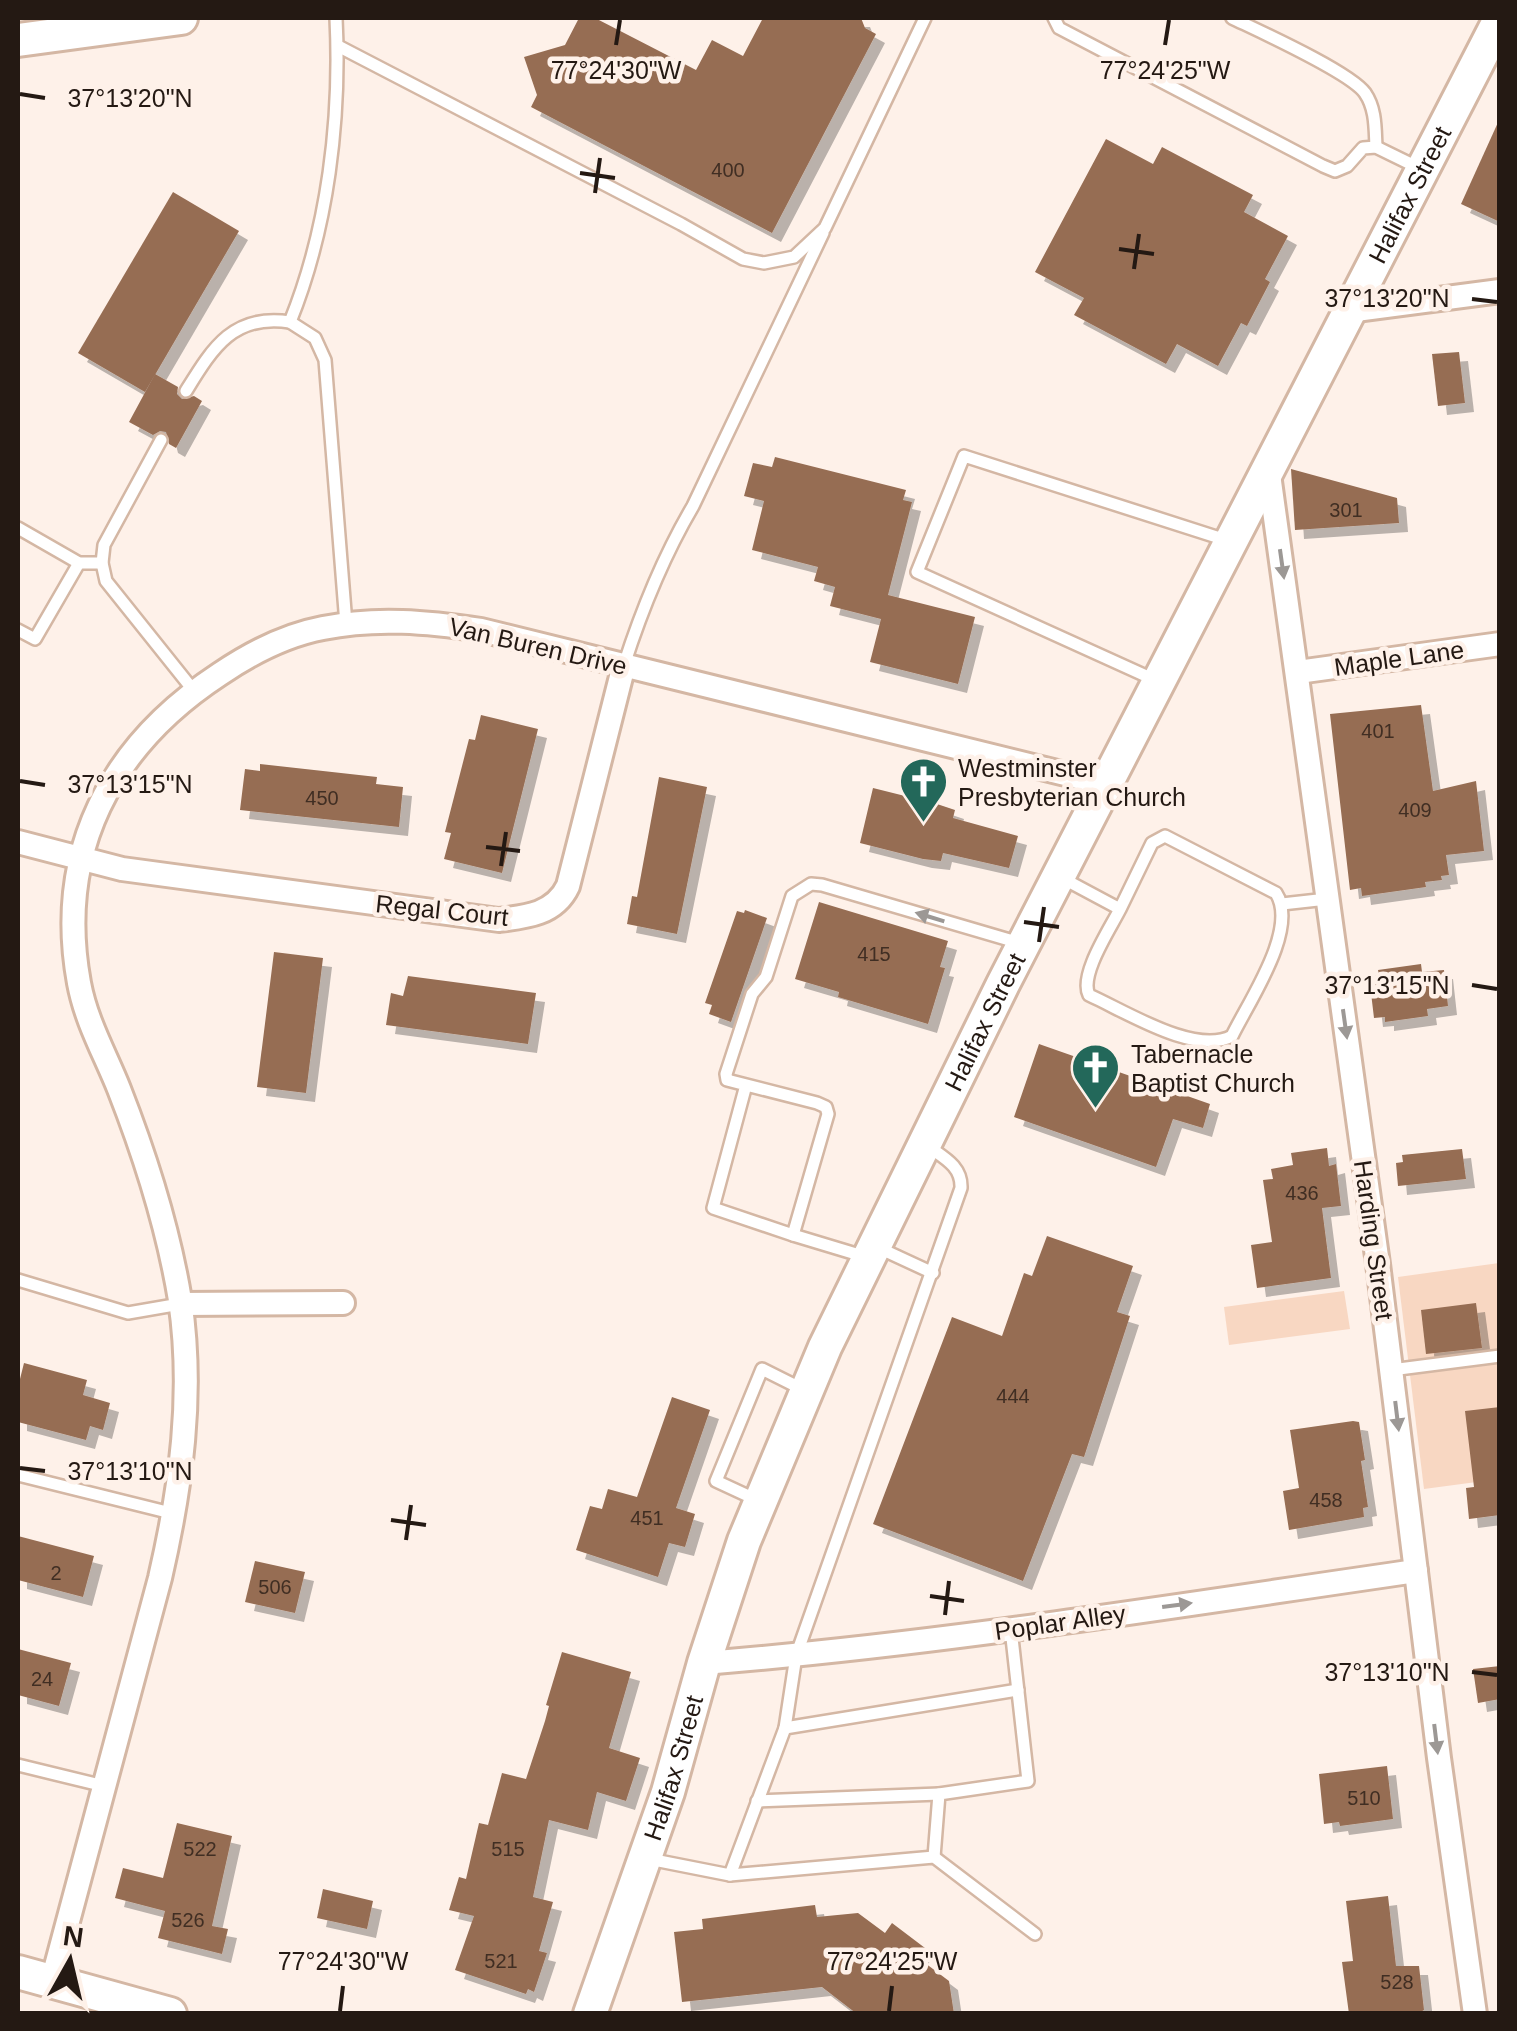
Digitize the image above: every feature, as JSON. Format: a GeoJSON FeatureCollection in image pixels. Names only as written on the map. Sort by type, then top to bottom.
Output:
{"type":"FeatureCollection","features":[{"type":"Feature","properties":{"kind":"main road"},"geometry":{"type":"LineString","coordinates":[[18,40],[181,18]]}},
{"type":"Feature","properties":{"kind":"main road","name":"Halifax Street"},"geometry":{"type":"LineString","coordinates":[[590,2014],[668,1792],[704,1663],[760,1502],[806,1390],[1058,876],[1500,18]]}},
{"type":"Feature","properties":{"kind":"main road"},"geometry":{"type":"LineString","coordinates":[[18,1972],[170,2014]]}},
{"type":"Feature","properties":{"kind":"street"},"geometry":{"type":"LineString","coordinates":[[1348,311],[1500,291]]}},
{"type":"Feature","properties":{"kind":"street","name":"Harding Street"},"geometry":{"type":"LineString","coordinates":[[1268,467],[1475,2014]]}},
{"type":"Feature","properties":{"kind":"street","name":"Van Buren Drive"},"geometry":{"type":"LineString","coordinates":[[52,1981],[174,1514],[184,1446],[186,1375],[170,1243],[147,1164],[90,1022],[73,941],[73,894],[80,858],[96,813],[117,771],[134,748],[194,690],[242,659],[291,636],[375,621],[446,624],[481,630],[1106,784]]}},
{"type":"Feature","properties":{"kind":"street","name":"Maple Lane"},"geometry":{"type":"LineString","coordinates":[[1298,672],[1500,644]]}},
{"type":"Feature","properties":{"kind":"street","name":"Regal Court"},"geometry":{"type":"LineString","coordinates":[[18,842],[122,869],[193,881],[499,920],[526,917],[553,906],[568,886],[624,665]]}},
{"type":"Feature","properties":{"kind":"street"},"geometry":{"type":"LineString","coordinates":[[180,1304],[343,1303]]}},
{"type":"Feature","properties":{"kind":"street","name":"Poplar Alley"},"geometry":{"type":"LineString","coordinates":[[704,1663],[796,1656],[1011,1629],[1416,1571]]}},
{"type":"Feature","properties":{"kind":"lane"},"geometry":{"type":"LineString","coordinates":[[290,322],[306,280],[322,212],[334,131],[336,18]]}},
{"type":"Feature","properties":{"kind":"lane"},"geometry":{"type":"LineString","coordinates":[[624,665],[645,602],[673,541],[924,18]]}},
{"type":"Feature","properties":{"kind":"lane"},"geometry":{"type":"LineString","coordinates":[[1054,18],[1059,28],[1335,171],[1346,166],[1363,148],[1376,147],[1421,169]]}},
{"type":"Feature","properties":{"kind":"lane"},"geometry":{"type":"LineString","coordinates":[[1232,18],[1327,66],[1363,90],[1374,111],[1376,147]]}},
{"type":"Feature","properties":{"kind":"lane"},"geometry":{"type":"LineString","coordinates":[[338,46],[743,259],[764,263],[794,257],[826,228]]}},
{"type":"Feature","properties":{"kind":"lane"},"geometry":{"type":"LineString","coordinates":[[186,391],[215,348],[240,327],[260,321],[290,322],[315,338],[325,360],[346,624]]}},
{"type":"Feature","properties":{"kind":"lane"},"geometry":{"type":"LineString","coordinates":[[161,440],[104,545],[102,564],[106,581],[194,690]]}},
{"type":"Feature","properties":{"kind":"lane"},"geometry":{"type":"LineString","coordinates":[[1158,682],[918,572],[964,456],[1230,542]]}},
{"type":"Feature","properties":{"kind":"lane"},"geometry":{"type":"LineString","coordinates":[[18,528],[79,563],[102,564]]}},
{"type":"Feature","properties":{"kind":"lane"},"geometry":{"type":"LineString","coordinates":[[18,630],[34,639],[79,563]]}},
{"type":"Feature","properties":{"kind":"lane"},"geometry":{"type":"LineString","coordinates":[[1166,836],[1276,893],[1282,904],[1282,934],[1232,1036],[1209,1042],[1191,1041],[1089,995],[1085,990],[1086,976],[1120,909],[1152,842],[1166,836]]}},
{"type":"Feature","properties":{"kind":"lane"},"geometry":{"type":"LineString","coordinates":[[1058,876],[1120,909]]}},
{"type":"Feature","properties":{"kind":"lane"},"geometry":{"type":"LineString","coordinates":[[794,1235],[828,1114],[826,1107],[728,1080],[726,1074],[752,994],[766,977],[792,896],[811,884],[1024,944]]}},
{"type":"Feature","properties":{"kind":"lane"},"geometry":{"type":"LineString","coordinates":[[1282,904],[1328,898]]}},
{"type":"Feature","properties":{"kind":"lane"},"geometry":{"type":"LineString","coordinates":[[746,1084],[712,1208],[933,1273]]}},
{"type":"Feature","properties":{"kind":"lane"},"geometry":{"type":"LineString","coordinates":[[730,1875],[785,1728],[796,1656],[962,1188],[957,1167],[925,1144]]}},
{"type":"Feature","properties":{"kind":"lane"},"geometry":{"type":"LineString","coordinates":[[18,1280],[128,1313],[180,1304]]}},
{"type":"Feature","properties":{"kind":"lane"},"geometry":{"type":"LineString","coordinates":[[1391,1370],[1500,1356]]}},
{"type":"Feature","properties":{"kind":"lane"},"geometry":{"type":"LineString","coordinates":[[760,1502],[716,1481],[755,1385],[762,1369],[806,1390]]}},
{"type":"Feature","properties":{"kind":"lane"},"geometry":{"type":"LineString","coordinates":[[18,1475],[174,1514]]}},
{"type":"Feature","properties":{"kind":"lane"},"geometry":{"type":"LineString","coordinates":[[757,1801],[940,1794],[1028,1781],[1011,1629]]}},
{"type":"Feature","properties":{"kind":"lane"},"geometry":{"type":"LineString","coordinates":[[785,1728],[1018,1690]]}},
{"type":"Feature","properties":{"kind":"lane"},"geometry":{"type":"LineString","coordinates":[[18,1765],[104,1786]]}},
{"type":"Feature","properties":{"kind":"lane"},"geometry":{"type":"LineString","coordinates":[[934,1857],[940,1794]]}},
{"type":"Feature","properties":{"kind":"lane"},"geometry":{"type":"LineString","coordinates":[[644,1858],[730,1875],[934,1857],[1035,1934]]}},
{"type":"Feature","properties":{"kind":"shaded area"},"geometry":{"type":"Polygon","coordinates":[[[1499,1263],[1499,1479],[1424,1489],[1398,1277],[1499,1263]]]}},
{"type":"Feature","properties":{"kind":"shaded area"},"geometry":{"type":"Polygon","coordinates":[[[1344,1291],[1350,1329],[1229,1345],[1224,1307],[1344,1291]]]}},
{"type":"Feature","properties":{"kind":"building"},"geometry":{"type":"Polygon","coordinates":[[[579,18],[595,18],[696,70],[712,40],[743,56],[763,18],[861,18],[865,28],[876,34],[772,233],[531,107],[537,95],[524,57],[565,45],[579,18]]]}},
{"type":"Feature","properties":{"kind":"building"},"geometry":{"type":"Polygon","coordinates":[[[1500,118],[1500,222],[1461,204],[1500,118]]]}},
{"type":"Feature","properties":{"kind":"building"},"geometry":{"type":"Polygon","coordinates":[[[1106,139],[1153,164],[1162,147],[1253,195],[1244,212],[1288,236],[1265,279],[1270,282],[1247,326],[1241,323],[1218,366],[1177,344],[1166,364],[1074,315],[1084,298],[1035,272],[1106,139]]]}},
{"type":"Feature","properties":{"kind":"building"},"geometry":{"type":"Polygon","coordinates":[[[173,192],[239,231],[145,392],[78,353],[173,192]]]}},
{"type":"Feature","properties":{"kind":"building"},"geometry":{"type":"Polygon","coordinates":[[[1459,352],[1465,403],[1438,406],[1432,354],[1459,352]]]}},
{"type":"Feature","properties":{"kind":"building"},"geometry":{"type":"Polygon","coordinates":[[[155,374],[178,387],[177,394],[182,399],[194,396],[202,401],[176,448],[169,444],[166,432],[153,435],[129,422],[155,374]]]}},
{"type":"Feature","properties":{"kind":"building"},"geometry":{"type":"Polygon","coordinates":[[[775,457],[906,490],[903,500],[912,502],[888,595],[975,617],[958,684],[870,662],[881,619],[830,606],[835,587],[814,581],[818,567],[752,550],[764,501],[744,496],[753,463],[772,467],[775,457]]]}},
{"type":"Feature","properties":{"kind":"building"},"geometry":{"type":"Polygon","coordinates":[[[1291,469],[1397,498],[1399,523],[1295,530],[1291,469]]]}},
{"type":"Feature","properties":{"kind":"building"},"geometry":{"type":"Polygon","coordinates":[[[1421,705],[1433,791],[1476,781],[1484,851],[1446,855],[1449,875],[1425,882],[1426,887],[1362,896],[1361,888],[1350,890],[1330,714],[1421,705]]]}},
{"type":"Feature","properties":{"kind":"building"},"geometry":{"type":"Polygon","coordinates":[[[481,715],[538,729],[502,873],[444,859],[451,833],[445,832],[469,739],[475,740],[481,715]]]}},
{"type":"Feature","properties":{"kind":"building"},"geometry":{"type":"Polygon","coordinates":[[[260,764],[377,777],[376,784],[403,787],[399,827],[240,810],[245,769],[260,771],[260,764]]]}},
{"type":"Feature","properties":{"kind":"building"},"geometry":{"type":"Polygon","coordinates":[[[659,777],[707,787],[677,934],[627,924],[632,896],[637,897],[659,777]]]}},
{"type":"Feature","properties":{"kind":"building","name":"Westminster Presbyterian Church"},"geometry":{"type":"Polygon","coordinates":[[[873,788],[937,804],[955,810],[953,818],[1018,836],[1009,868],[943,853],[941,861],[923,859],[860,843],[873,788]]]}},
{"type":"Feature","properties":{"kind":"building"},"geometry":{"type":"Polygon","coordinates":[[[819,902],[948,941],[940,967],[945,968],[928,1024],[838,997],[839,992],[795,979],[819,902]]]}},
{"type":"Feature","properties":{"kind":"building"},"geometry":{"type":"Polygon","coordinates":[[[737,911],[767,918],[731,1022],[709,1014],[712,1005],[705,1003],[737,911]]]}},
{"type":"Feature","properties":{"kind":"building"},"geometry":{"type":"Polygon","coordinates":[[[274,952],[323,958],[306,1093],[257,1087],[274,952]]]}},
{"type":"Feature","properties":{"kind":"building"},"geometry":{"type":"Polygon","coordinates":[[[1421,964],[1422,972],[1444,970],[1448,1006],[1427,1009],[1428,1016],[1385,1022],[1385,1017],[1374,1018],[1369,976],[1379,975],[1378,970],[1421,964]]]}},
{"type":"Feature","properties":{"kind":"building"},"geometry":{"type":"Polygon","coordinates":[[[408,976],[536,993],[528,1044],[386,1025],[391,993],[403,996],[408,976]]]}},
{"type":"Feature","properties":{"kind":"building","name":"Tabernacle Baptist Church"},"geometry":{"type":"Polygon","coordinates":[[[1039,1044],[1210,1104],[1203,1128],[1173,1119],[1156,1167],[1014,1117],[1039,1044]]]}},
{"type":"Feature","properties":{"kind":"building"},"geometry":{"type":"Polygon","coordinates":[[[1327,1148],[1329,1166],[1336,1164],[1341,1206],[1322,1208],[1331,1278],[1257,1288],[1251,1245],[1272,1242],[1263,1180],[1273,1179],[1271,1169],[1293,1165],[1291,1153],[1327,1148]]]}},
{"type":"Feature","properties":{"kind":"building"},"geometry":{"type":"Polygon","coordinates":[[[1462,1149],[1466,1179],[1398,1186],[1396,1163],[1403,1162],[1402,1155],[1462,1149]]]}},
{"type":"Feature","properties":{"kind":"building"},"geometry":{"type":"Polygon","coordinates":[[[1047,1236],[1133,1266],[1117,1312],[1130,1316],[1084,1457],[1072,1454],[1023,1581],[873,1524],[952,1317],[1002,1336],[1024,1273],[1032,1276],[1047,1236]]]}},
{"type":"Feature","properties":{"kind":"building"},"geometry":{"type":"Polygon","coordinates":[[[1476,1303],[1482,1348],[1426,1354],[1421,1310],[1476,1303]]]}},
{"type":"Feature","properties":{"kind":"building"},"geometry":{"type":"Polygon","coordinates":[[[24,1363],[87,1380],[83,1395],[110,1403],[103,1430],[90,1426],[86,1440],[18,1422],[18,1387],[24,1363]]]}},
{"type":"Feature","properties":{"kind":"building"},"geometry":{"type":"Polygon","coordinates":[[[672,1397],[710,1410],[676,1508],[695,1514],[685,1547],[669,1543],[658,1577],[576,1550],[590,1506],[602,1509],[608,1489],[637,1497],[672,1397]]]}},
{"type":"Feature","properties":{"kind":"building"},"geometry":{"type":"Polygon","coordinates":[[[1500,1407],[1500,1515],[1469,1519],[1466,1488],[1474,1487],[1465,1411],[1500,1407]]]}},
{"type":"Feature","properties":{"kind":"building"},"geometry":{"type":"Polygon","coordinates":[[[1359,1422],[1365,1460],[1361,1461],[1368,1507],[1363,1508],[1364,1517],[1289,1530],[1283,1491],[1299,1488],[1290,1430],[1359,1422]]]}},
{"type":"Feature","properties":{"kind":"building"},"geometry":{"type":"Polygon","coordinates":[[[18,1536],[94,1556],[83,1597],[18,1580],[18,1536]]]}},
{"type":"Feature","properties":{"kind":"building"},"geometry":{"type":"Polygon","coordinates":[[[255,1561],[305,1572],[295,1613],[245,1602],[255,1561]]]}},
{"type":"Feature","properties":{"kind":"building"},"geometry":{"type":"Polygon","coordinates":[[[18,1649],[71,1663],[59,1706],[18,1695],[18,1649]]]}},
{"type":"Feature","properties":{"kind":"building"},"geometry":{"type":"Polygon","coordinates":[[[562,1652],[631,1672],[609,1748],[640,1758],[626,1801],[597,1792],[588,1830],[549,1820],[533,1897],[553,1902],[539,1951],[547,1953],[534,1992],[528,1989],[526,1994],[455,1970],[474,1916],[449,1910],[459,1877],[466,1879],[479,1823],[488,1825],[502,1773],[526,1779],[562,1652]]]}},
{"type":"Feature","properties":{"kind":"building"},"geometry":{"type":"Polygon","coordinates":[[[1500,1666],[1500,1699],[1478,1703],[1473,1669],[1500,1666]]]}},
{"type":"Feature","properties":{"kind":"building"},"geometry":{"type":"Polygon","coordinates":[[[1387,1766],[1393,1819],[1340,1826],[1339,1822],[1324,1824],[1319,1774],[1387,1766]]]}},
{"type":"Feature","properties":{"kind":"building"},"geometry":{"type":"Polygon","coordinates":[[[177,1823],[232,1836],[212,1926],[228,1929],[222,1954],[158,1938],[165,1911],[115,1898],[123,1868],[163,1878],[177,1823]]]}},
{"type":"Feature","properties":{"kind":"building"},"geometry":{"type":"Polygon","coordinates":[[[323,1889],[373,1901],[367,1929],[317,1918],[323,1889]]]}},
{"type":"Feature","properties":{"kind":"building"},"geometry":{"type":"Polygon","coordinates":[[[1388,1896],[1396,1966],[1419,1966],[1424,2010],[1417,2014],[1349,2014],[1342,1962],[1353,1961],[1346,1901],[1388,1896]]]}},
{"type":"Feature","properties":{"kind":"building"},"geometry":{"type":"Polygon","coordinates":[[[815,1905],[817,1917],[858,1913],[885,1933],[892,1923],[925,1948],[917,1957],[949,1981],[954,2014],[857,2014],[822,1987],[682,2002],[674,1932],[703,1929],[702,1919],[815,1905]]]}},
{"type":"Feature","properties":{"kind":"place","name":"Westminster Presbyterian Church"},"geometry":{"type":"Point","coordinates":[923,824]}},
{"type":"Feature","properties":{"kind":"place","name":"Tabernacle Baptist Church"},"geometry":{"type":"Point","coordinates":[1096,1110]}}]}
